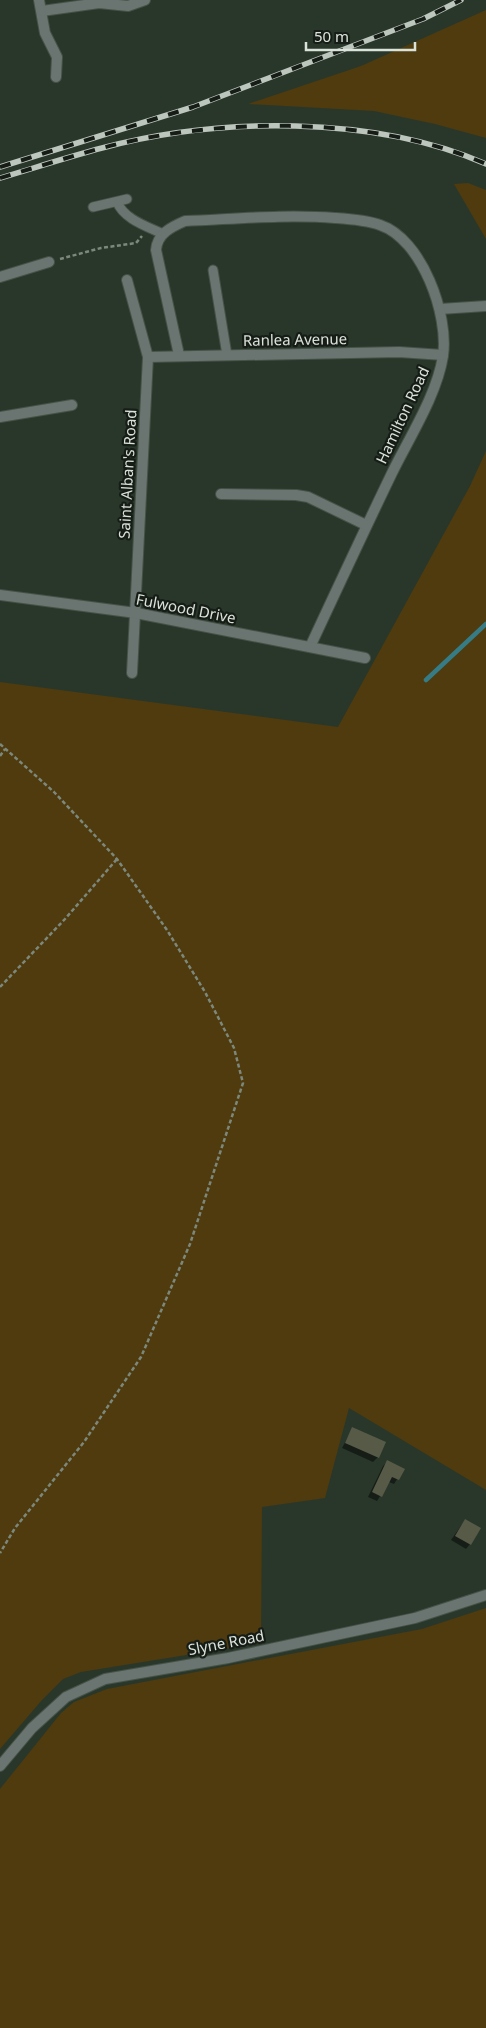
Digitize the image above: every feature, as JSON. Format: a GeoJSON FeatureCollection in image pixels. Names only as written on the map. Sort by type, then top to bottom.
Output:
{"type":"FeatureCollection","features":[{"type":"Feature","properties":{"kind":"street"},"geometry":{"type":"LineString","coordinates":[[39,0],[44,33],[57,58],[56,77]]}},
{"type":"Feature","properties":{"kind":"street"},"geometry":{"type":"LineString","coordinates":[[42,11],[99,3],[128,6],[145,0]]}},
{"type":"Feature","properties":{"kind":"street","name":"Hamilton Road"},"geometry":{"type":"LineString","coordinates":[[179,355],[157,243],[170,228],[185,221],[299,215],[361,220],[381,225],[400,235],[414,252],[440,309],[444,355],[436,384],[366,525],[310,647]]}},
{"type":"Feature","properties":{"kind":"street"},"geometry":{"type":"LineString","coordinates":[[0,277],[49,262]]}},
{"type":"Feature","properties":{"kind":"street","name":"Saint Alban's Road"},"geometry":{"type":"LineString","coordinates":[[127,280],[148,357],[132,673]]}},
{"type":"Feature","properties":{"kind":"street"},"geometry":{"type":"LineString","coordinates":[[440,309],[486,306]]}},
{"type":"Feature","properties":{"kind":"street","name":"Ranlea Avenue"},"geometry":{"type":"LineString","coordinates":[[148,357],[399,352],[444,355]]}},
{"type":"Feature","properties":{"kind":"street"},"geometry":{"type":"LineString","coordinates":[[0,417],[72,406]]}},
{"type":"Feature","properties":{"kind":"street"},"geometry":{"type":"LineString","coordinates":[[221,494],[302,496],[366,525]]}},
{"type":"Feature","properties":{"kind":"street","name":"Fulwood Drive"},"geometry":{"type":"LineString","coordinates":[[0,595],[136,613],[366,658]]}},
{"type":"Feature","properties":{"kind":"street","name":"Slyne Road"},"geometry":{"type":"LineString","coordinates":[[0,1766],[32,1728],[66,1697],[104,1679],[228,1658],[415,1618],[486,1595]]}},
{"type":"Feature","properties":{"kind":"lane"},"geometry":{"type":"LineString","coordinates":[[93,208],[127,199]]}},
{"type":"Feature","properties":{"kind":"lane"},"geometry":{"type":"LineString","coordinates":[[117,202],[126,215],[163,234]]}},
{"type":"Feature","properties":{"kind":"lane"},"geometry":{"type":"LineString","coordinates":[[213,270],[227,355]]}},
{"type":"Feature","properties":{"kind":"path"},"geometry":{"type":"LineString","coordinates":[[49,262],[101,248],[136,243],[150,228]]}},
{"type":"Feature","properties":{"kind":"path"},"geometry":{"type":"LineString","coordinates":[[0,744],[54,792],[117,859],[167,930],[205,992],[234,1048],[242,1083],[190,1244],[141,1357],[84,1442],[15,1528],[0,1553]]}},
{"type":"Feature","properties":{"kind":"path"},"geometry":{"type":"LineString","coordinates":[[0,756],[5,748]]}},
{"type":"Feature","properties":{"kind":"path"},"geometry":{"type":"LineString","coordinates":[[0,987],[65,919],[117,859]]}},
{"type":"Feature","properties":{"kind":"shaded area"},"geometry":{"type":"Polygon","coordinates":[[[486,10],[486,138],[435,124],[374,111],[248,104],[361,66],[486,10]]]}},
{"type":"Feature","properties":{"kind":"shaded area"},"geometry":{"type":"Polygon","coordinates":[[[468,183],[486,190],[486,239],[454,184],[468,183]]]}},
{"type":"Feature","properties":{"kind":"shaded area"},"geometry":{"type":"Polygon","coordinates":[[[486,451],[486,1490],[349,1408],[325,1498],[262,1507],[261,1643],[81,1672],[63,1679],[42,1700],[0,1749],[0,682],[338,727],[470,486],[486,451]]]}},
{"type":"Feature","properties":{"kind":"shaded area"},"geometry":{"type":"Polygon","coordinates":[[[486,1608],[486,2028],[0,2028],[0,1789],[61,1713],[74,1702],[107,1689],[422,1629],[486,1608]]]}},
{"type":"Feature","properties":{"kind":"building"},"geometry":{"type":"Polygon","coordinates":[[[352,1427],[386,1442],[379,1458],[345,1443],[352,1427]]]}},
{"type":"Feature","properties":{"kind":"building"},"geometry":{"type":"Polygon","coordinates":[[[387,1460],[405,1469],[399,1480],[392,1477],[382,1497],[372,1492],[387,1460]]]}},
{"type":"Feature","properties":{"kind":"building"},"geometry":{"type":"Polygon","coordinates":[[[465,1519],[481,1528],[471,1545],[455,1536],[465,1519]]]}},
{"type":"Feature","properties":{"kind":"waterway"},"geometry":{"type":"LineString","coordinates":[[426,680],[486,624]]}},
{"type":"Feature","properties":{"kind":"railway"},"geometry":{"type":"LineString","coordinates":[[0,167],[193,107],[423,19],[461,0]]}},
{"type":"Feature","properties":{"kind":"railway"},"geometry":{"type":"LineString","coordinates":[[0,178],[89,151],[147,138],[195,131],[245,127],[296,126],[346,129],[395,136],[442,148],[486,164]]}}]}
